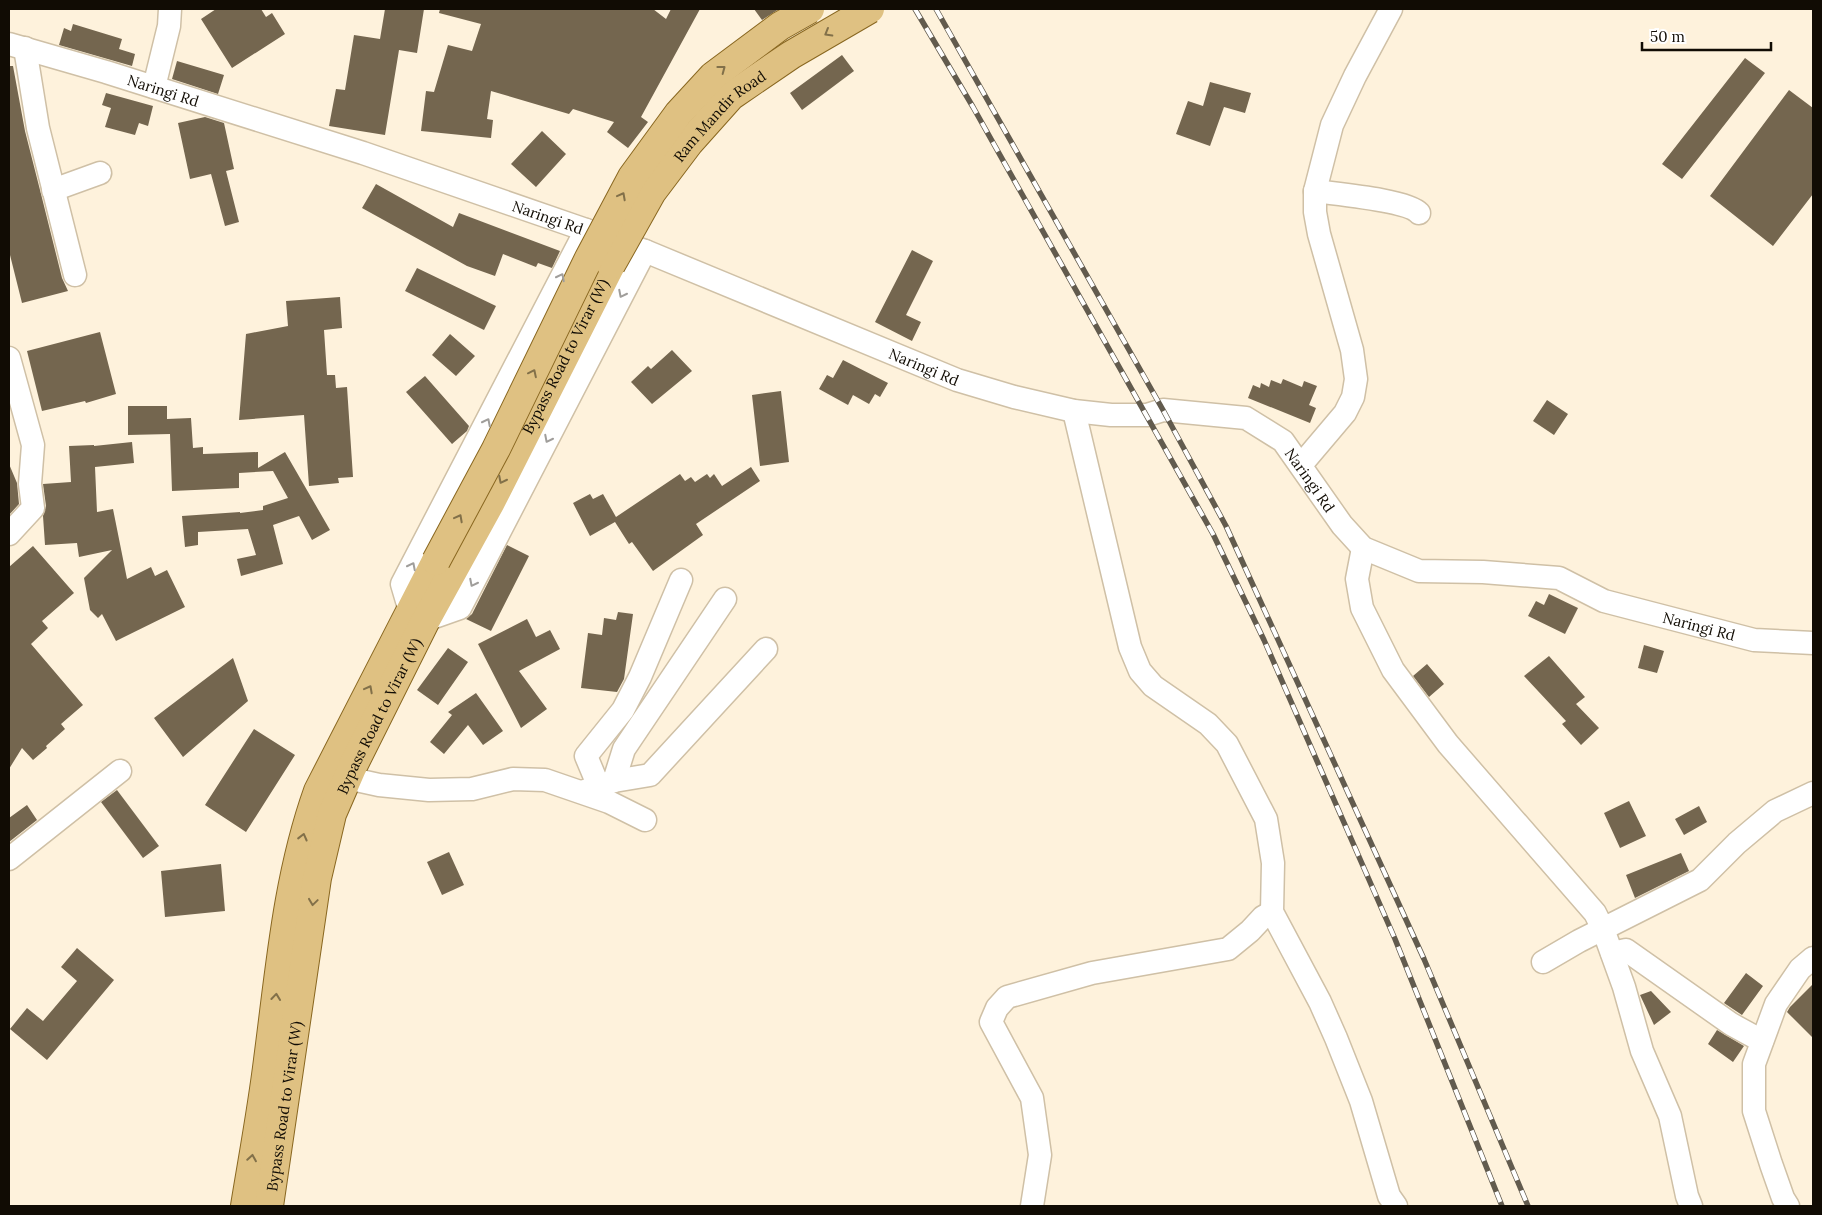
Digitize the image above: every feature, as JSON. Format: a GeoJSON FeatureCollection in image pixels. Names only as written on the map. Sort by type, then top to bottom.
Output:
{"type":"FeatureCollection","features":[{"type":"Feature","properties":{"kind":"main road"},"geometry":{"type":"LineString","coordinates":[[245,1206],[268,1061],[279,964],[296,864],[318,791],[445,565],[496,449],[589,258],[632,178],[678,114],[713,76],[780,26],[810,9]]}},
{"type":"Feature","properties":{"kind":"main road","name":"Ram Mandir Road"},"geometry":{"type":"LineString","coordinates":[[611,265],[652,192],[689,143],[731,96],[791,55],[870,9]]}},
{"type":"Feature","properties":{"kind":"main road","name":"Bypass Road to Virar (W)"},"geometry":{"type":"LineString","coordinates":[[445,565],[491,502],[611,265]]}},
{"type":"Feature","properties":{"kind":"main road","name":"Bypass Road to Virar (W)"},"geometry":{"type":"LineString","coordinates":[[269,1206],[317,878],[332,814],[418,616]]}},
{"type":"Feature","properties":{"kind":"street"},"geometry":{"type":"LineString","coordinates":[[154,87],[170,9]]}},
{"type":"Feature","properties":{"kind":"street"},"geometry":{"type":"LineString","coordinates":[[1301,465],[1345,413],[1354,397],[1356,379],[1352,350],[1319,234],[1315,212],[1315,191],[1332,125],[1355,76],[1391,9]]}},
{"type":"Feature","properties":{"kind":"street"},"geometry":{"type":"LineString","coordinates":[[17,46],[75,275]]}},
{"type":"Feature","properties":{"kind":"street","name":"Naringi Rd"},"geometry":{"type":"LineString","coordinates":[[17,46],[364,153],[586,230],[645,251],[957,380],[1014,397],[1074,411],[1111,415],[1147,415],[1163,410],[1246,418],[1283,441],[1342,525],[1363,548],[1419,571],[1483,572],[1559,578],[1604,601],[1754,640],[1813,643]]}},
{"type":"Feature","properties":{"kind":"street"},"geometry":{"type":"LineString","coordinates":[[53,190],[100,174]]}},
{"type":"Feature","properties":{"kind":"street"},"geometry":{"type":"LineString","coordinates":[[1315,191],[1399,204],[1416,209],[1419,213]]}},
{"type":"Feature","properties":{"kind":"street"},"geometry":{"type":"LineString","coordinates":[[586,230],[402,584],[418,616],[460,608],[645,251]]}},
{"type":"Feature","properties":{"kind":"street"},"geometry":{"type":"LineString","coordinates":[[9,358],[18,424],[33,445],[30,484],[33,508],[9,534]]}},
{"type":"Feature","properties":{"kind":"street"},"geometry":{"type":"LineString","coordinates":[[1074,411],[1130,647],[1140,671],[1153,686],[1208,724],[1227,744],[1266,819],[1273,862],[1272,912],[1328,1020],[1361,1101],[1389,1196],[1396,1206]]}},
{"type":"Feature","properties":{"kind":"street"},"geometry":{"type":"LineString","coordinates":[[1363,548],[1357,579],[1362,608],[1392,670],[1448,744],[1595,913],[1603,928],[1624,987],[1642,1051],[1670,1116],[1687,1196],[1691,1206]]}},
{"type":"Feature","properties":{"kind":"street"},"geometry":{"type":"LineString","coordinates":[[645,820],[609,802],[598,787],[586,756],[623,710],[640,677],[681,580]]}},
{"type":"Feature","properties":{"kind":"street"},"geometry":{"type":"LineString","coordinates":[[598,787],[725,598]]}},
{"type":"Feature","properties":{"kind":"street"},"geometry":{"type":"LineString","coordinates":[[347,778],[379,785],[429,790],[472,789],[513,779],[545,780],[598,787],[650,776],[766,649]]}},
{"type":"Feature","properties":{"kind":"street"},"geometry":{"type":"LineString","coordinates":[[9,859],[120,771]]}},
{"type":"Feature","properties":{"kind":"street"},"geometry":{"type":"LineString","coordinates":[[1543,962],[1603,928],[1700,880],[1737,843],[1775,811],[1813,793]]}},
{"type":"Feature","properties":{"kind":"street"},"geometry":{"type":"LineString","coordinates":[[1032,1206],[1040,1155],[1032,1098],[991,1022],[997,1008],[1007,997],[1092,973],[1228,949],[1250,931],[1262,917],[1272,912]]}},
{"type":"Feature","properties":{"kind":"street"},"geometry":{"type":"LineString","coordinates":[[1612,953],[1626,950],[1731,1024],[1762,1041]]}},
{"type":"Feature","properties":{"kind":"street"},"geometry":{"type":"LineString","coordinates":[[1788,1206],[1783,1198],[1754,1111],[1754,1064],[1776,1004],[1800,968],[1813,958]]}},
{"type":"Feature","properties":{"kind":"building"},"geometry":{"type":"Polygon","coordinates":[[[216,9],[261,9],[266,17],[272,13],[285,34],[232,68],[201,19],[216,9]]]}},
{"type":"Feature","properties":{"kind":"building"},"geometry":{"type":"Polygon","coordinates":[[[385,9],[424,9],[417,53],[399,50],[385,135],[329,126],[336,89],[345,90],[354,35],[380,39],[385,9]]]}},
{"type":"Feature","properties":{"kind":"building"},"geometry":{"type":"Polygon","coordinates":[[[440,9],[653,9],[666,19],[671,9],[700,9],[641,117],[648,122],[628,148],[607,132],[614,122],[573,109],[569,114],[491,91],[487,119],[493,120],[491,138],[421,131],[426,91],[434,92],[448,45],[472,51],[481,24],[439,13],[440,9]]]}},
{"type":"Feature","properties":{"kind":"building"},"geometry":{"type":"Polygon","coordinates":[[[754,9],[779,9],[762,20],[754,9]]]}},
{"type":"Feature","properties":{"kind":"building"},"geometry":{"type":"Polygon","coordinates":[[[73,24],[122,39],[119,49],[135,54],[132,66],[59,45],[64,28],[71,31],[73,24]]]}},
{"type":"Feature","properties":{"kind":"building"},"geometry":{"type":"Polygon","coordinates":[[[842,55],[854,71],[802,110],[790,93],[842,55]]]}},
{"type":"Feature","properties":{"kind":"building"},"geometry":{"type":"Polygon","coordinates":[[[1745,58],[1765,73],[1682,179],[1662,164],[1745,58]]]}},
{"type":"Feature","properties":{"kind":"building"},"geometry":{"type":"Polygon","coordinates":[[[177,61],[224,75],[218,94],[172,79],[177,61]]]}},
{"type":"Feature","properties":{"kind":"building"},"geometry":{"type":"Polygon","coordinates":[[[9,66],[13,66],[25,131],[62,278],[68,291],[22,303],[9,251],[9,66]]]}},
{"type":"Feature","properties":{"kind":"building"},"geometry":{"type":"Polygon","coordinates":[[[1210,82],[1251,93],[1245,113],[1224,107],[1210,146],[1176,134],[1188,101],[1203,106],[1210,82]]]}},
{"type":"Feature","properties":{"kind":"building"},"geometry":{"type":"Polygon","coordinates":[[[1789,90],[1813,108],[1813,194],[1773,246],[1710,196],[1789,90]]]}},
{"type":"Feature","properties":{"kind":"building"},"geometry":{"type":"Polygon","coordinates":[[[106,93],[153,106],[148,126],[139,123],[135,135],[105,127],[111,108],[102,105],[106,93]]]}},
{"type":"Feature","properties":{"kind":"building"},"geometry":{"type":"Polygon","coordinates":[[[205,117],[224,123],[234,169],[226,171],[239,222],[225,226],[211,174],[190,179],[178,123],[205,117]]]}},
{"type":"Feature","properties":{"kind":"building"},"geometry":{"type":"Polygon","coordinates":[[[542,131],[566,154],[536,187],[511,164],[542,131]]]}},
{"type":"Feature","properties":{"kind":"building"},"geometry":{"type":"Polygon","coordinates":[[[376,184],[453,227],[459,213],[560,251],[552,268],[538,263],[536,267],[503,254],[495,276],[467,266],[362,208],[376,184]]]}},
{"type":"Feature","properties":{"kind":"building"},"geometry":{"type":"Polygon","coordinates":[[[912,250],[933,261],[906,315],[921,322],[912,341],[875,322],[912,250]]]}},
{"type":"Feature","properties":{"kind":"building"},"geometry":{"type":"Polygon","coordinates":[[[417,268],[496,306],[484,330],[405,291],[417,268]]]}},
{"type":"Feature","properties":{"kind":"building"},"geometry":{"type":"Polygon","coordinates":[[[340,297],[342,328],[324,330],[327,375],[335,375],[336,388],[347,387],[353,477],[338,478],[339,483],[309,486],[304,415],[239,420],[246,334],[288,326],[286,301],[340,297]]]}},
{"type":"Feature","properties":{"kind":"building"},"geometry":{"type":"Polygon","coordinates":[[[100,332],[116,394],[86,403],[85,401],[42,411],[27,351],[100,332]]]}},
{"type":"Feature","properties":{"kind":"building"},"geometry":{"type":"Polygon","coordinates":[[[450,334],[475,356],[456,376],[432,355],[450,334]]]}},
{"type":"Feature","properties":{"kind":"building"},"geometry":{"type":"Polygon","coordinates":[[[672,350],[692,371],[652,404],[631,382],[648,366],[651,369],[672,350]]]}},
{"type":"Feature","properties":{"kind":"building"},"geometry":{"type":"Polygon","coordinates":[[[843,360],[888,383],[880,397],[875,394],[869,404],[853,395],[848,405],[819,389],[827,375],[833,378],[843,360]]]}},
{"type":"Feature","properties":{"kind":"building"},"geometry":{"type":"Polygon","coordinates":[[[425,376],[469,426],[467,431],[452,444],[406,392],[425,376]]]}},
{"type":"Feature","properties":{"kind":"building"},"geometry":{"type":"Polygon","coordinates":[[[1283,379],[1302,387],[1304,381],[1317,386],[1309,405],[1316,408],[1310,423],[1248,398],[1253,385],[1260,388],[1261,383],[1269,387],[1271,380],[1281,384],[1283,379]]]}},
{"type":"Feature","properties":{"kind":"building"},"geometry":{"type":"Polygon","coordinates":[[[781,391],[789,462],[760,466],[752,395],[781,391]]]}},
{"type":"Feature","properties":{"kind":"building"},"geometry":{"type":"Polygon","coordinates":[[[1547,400],[1568,414],[1554,435],[1533,421],[1547,400]]]}},
{"type":"Feature","properties":{"kind":"building"},"geometry":{"type":"Polygon","coordinates":[[[128,406],[167,406],[167,419],[191,418],[193,448],[203,447],[203,454],[258,452],[258,468],[285,452],[330,530],[312,540],[299,516],[273,525],[283,564],[241,576],[237,559],[256,555],[248,529],[198,532],[198,545],[185,547],[182,516],[263,510],[263,506],[288,498],[273,471],[239,473],[239,488],[172,491],[170,434],[128,435],[128,406]]]}},
{"type":"Feature","properties":{"kind":"building"},"geometry":{"type":"Polygon","coordinates":[[[132,442],[134,463],[95,467],[97,512],[113,509],[127,579],[151,567],[155,576],[167,570],[185,607],[116,641],[102,614],[98,618],[90,610],[84,578],[112,550],[79,557],[77,543],[45,545],[43,516],[46,506],[43,484],[71,482],[69,446],[94,446],[132,442]]]}},
{"type":"Feature","properties":{"kind":"building"},"geometry":{"type":"Polygon","coordinates":[[[9,464],[17,483],[19,504],[9,515],[9,464]]]}},
{"type":"Feature","properties":{"kind":"building"},"geometry":{"type":"Polygon","coordinates":[[[751,467],[760,481],[696,524],[703,535],[653,571],[632,542],[629,544],[615,522],[590,536],[573,503],[590,494],[593,499],[603,494],[616,517],[680,474],[685,481],[691,477],[695,482],[707,474],[710,478],[714,474],[722,486],[751,467]]]}},
{"type":"Feature","properties":{"kind":"building"},"geometry":{"type":"Polygon","coordinates":[[[507,545],[529,556],[491,631],[466,619],[472,614],[507,545]]]}},
{"type":"Feature","properties":{"kind":"building"},"geometry":{"type":"Polygon","coordinates":[[[33,546],[74,593],[42,621],[48,628],[31,644],[83,705],[61,724],[65,729],[46,746],[47,748],[33,760],[22,748],[9,769],[9,567],[33,546]]]}},
{"type":"Feature","properties":{"kind":"building"},"geometry":{"type":"Polygon","coordinates":[[[1549,594],[1578,608],[1565,634],[1528,616],[1536,601],[1544,605],[1549,594]]]}},
{"type":"Feature","properties":{"kind":"building"},"geometry":{"type":"Polygon","coordinates":[[[618,612],[633,614],[624,679],[617,692],[581,688],[588,633],[602,635],[604,618],[616,620],[618,612]]]}},
{"type":"Feature","properties":{"kind":"building"},"geometry":{"type":"Polygon","coordinates":[[[527,619],[536,637],[550,630],[560,649],[519,671],[547,709],[521,728],[478,644],[527,619]]]}},
{"type":"Feature","properties":{"kind":"building"},"geometry":{"type":"Polygon","coordinates":[[[1644,645],[1664,651],[1657,673],[1638,668],[1644,645]]]}},
{"type":"Feature","properties":{"kind":"building"},"geometry":{"type":"Polygon","coordinates":[[[448,648],[468,662],[438,705],[417,690],[448,648]]]}},
{"type":"Feature","properties":{"kind":"building"},"geometry":{"type":"Polygon","coordinates":[[[1549,656],[1585,697],[1576,704],[1599,728],[1581,745],[1562,724],[1566,721],[1524,676],[1549,656]]]}},
{"type":"Feature","properties":{"kind":"building"},"geometry":{"type":"Polygon","coordinates":[[[233,658],[248,701],[183,757],[154,718],[233,658]]]}},
{"type":"Feature","properties":{"kind":"building"},"geometry":{"type":"Polygon","coordinates":[[[1427,664],[1444,684],[1429,697],[1413,676],[1427,664]]]}},
{"type":"Feature","properties":{"kind":"building"},"geometry":{"type":"Polygon","coordinates":[[[476,693],[503,731],[483,745],[468,725],[444,754],[430,742],[452,715],[448,712],[476,693]]]}},
{"type":"Feature","properties":{"kind":"building"},"geometry":{"type":"Polygon","coordinates":[[[254,729],[295,755],[246,832],[205,805],[254,729]]]}},
{"type":"Feature","properties":{"kind":"building"},"geometry":{"type":"Polygon","coordinates":[[[117,790],[159,846],[143,858],[101,802],[117,790]]]}},
{"type":"Feature","properties":{"kind":"building"},"geometry":{"type":"Polygon","coordinates":[[[1629,801],[1646,836],[1620,848],[1604,813],[1629,801]]]}},
{"type":"Feature","properties":{"kind":"building"},"geometry":{"type":"Polygon","coordinates":[[[27,805],[37,820],[9,842],[9,818],[27,805]]]}},
{"type":"Feature","properties":{"kind":"building"},"geometry":{"type":"Polygon","coordinates":[[[1699,806],[1707,822],[1684,835],[1675,819],[1699,806]]]}},
{"type":"Feature","properties":{"kind":"building"},"geometry":{"type":"Polygon","coordinates":[[[449,852],[464,885],[442,895],[427,862],[449,852]]]}},
{"type":"Feature","properties":{"kind":"building"},"geometry":{"type":"Polygon","coordinates":[[[1681,853],[1689,871],[1635,898],[1626,875],[1681,853]]]}},
{"type":"Feature","properties":{"kind":"building"},"geometry":{"type":"Polygon","coordinates":[[[221,864],[225,911],[165,917],[161,871],[221,864]]]}},
{"type":"Feature","properties":{"kind":"building"},"geometry":{"type":"Polygon","coordinates":[[[77,948],[114,980],[47,1060],[10,1029],[27,1008],[43,1021],[77,981],[61,967],[77,948]]]}},
{"type":"Feature","properties":{"kind":"building"},"geometry":{"type":"Polygon","coordinates":[[[1746,973],[1763,986],[1742,1015],[1724,1003],[1746,973]]]}},
{"type":"Feature","properties":{"kind":"building"},"geometry":{"type":"Polygon","coordinates":[[[1813,984],[1813,1038],[1787,1012],[1813,984]]]}},
{"type":"Feature","properties":{"kind":"building"},"geometry":{"type":"Polygon","coordinates":[[[1651,991],[1671,1012],[1654,1025],[1640,995],[1651,991]]]}},
{"type":"Feature","properties":{"kind":"building"},"geometry":{"type":"Polygon","coordinates":[[[1717,1030],[1744,1046],[1733,1062],[1708,1044],[1717,1030]]]}},
{"type":"Feature","properties":{"kind":"railway"},"geometry":{"type":"LineString","coordinates":[[915,9],[973,107],[1213,534],[1264,640],[1395,939],[1502,1206]]}},
{"type":"Feature","properties":{"kind":"railway"},"geometry":{"type":"LineString","coordinates":[[936,9],[1163,410],[1226,526],[1424,959],[1528,1206]]}}]}
